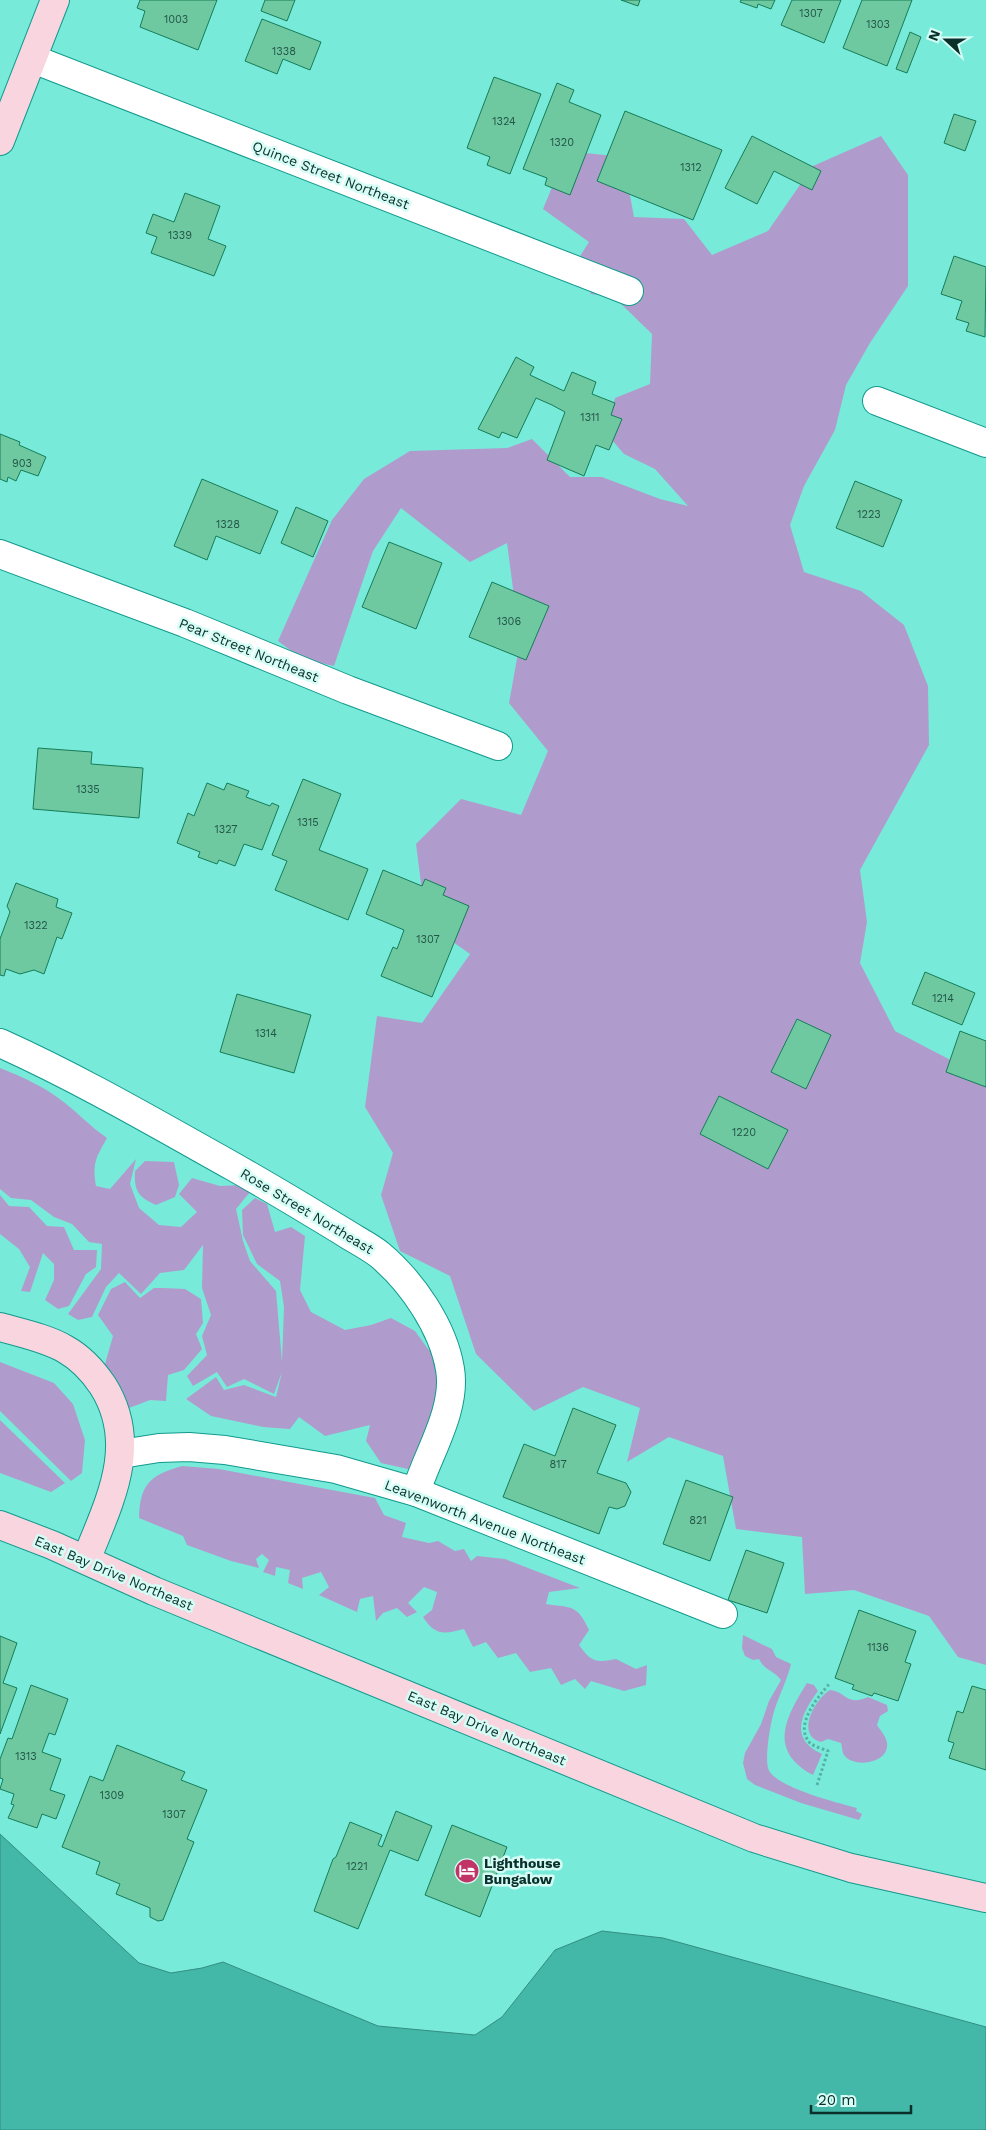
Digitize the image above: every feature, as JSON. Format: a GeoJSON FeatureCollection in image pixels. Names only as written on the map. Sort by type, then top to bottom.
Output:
{"type":"FeatureCollection","features":[{"type":"Feature","properties":{"kind":"street"},"geometry":{"type":"LineString","coordinates":[[0,141],[54,0]]}},
{"type":"Feature","properties":{"kind":"street","name":"Quince Street Northeast"},"geometry":{"type":"LineString","coordinates":[[33,59],[629,291]]}},
{"type":"Feature","properties":{"kind":"street"},"geometry":{"type":"LineString","coordinates":[[877,402],[986,443]]}},
{"type":"Feature","properties":{"kind":"street","name":"Pear Street Northeast"},"geometry":{"type":"LineString","coordinates":[[0,554],[185,623],[348,690],[498,746]]}},
{"type":"Feature","properties":{"kind":"street","name":"Rose Street Northeast"},"geometry":{"type":"LineString","coordinates":[[0,1043],[32,1057],[290,1198],[380,1255],[420,1298],[438,1330],[450,1369],[450,1383],[442,1428],[416,1492]]}},
{"type":"Feature","properties":{"kind":"street"},"geometry":{"type":"LineString","coordinates":[[0,1327],[64,1348],[83,1361],[97,1377],[115,1407],[121,1438],[121,1454],[109,1503],[86,1560]]}},
{"type":"Feature","properties":{"kind":"street","name":"Leavenworth Avenue Northeast"},"geometry":{"type":"LineString","coordinates":[[121,1454],[159,1448],[189,1447],[225,1450],[336,1469],[416,1492],[723,1614]]}},
{"type":"Feature","properties":{"kind":"street","name":"East Bay Drive Northeast"},"geometry":{"type":"LineString","coordinates":[[0,1525],[86,1560],[154,1591],[754,1838],[851,1868],[986,1898]]}},
{"type":"Feature","properties":{"kind":"path"},"geometry":{"type":"LineString","coordinates":[[817,1785],[828,1751],[811,1743],[806,1733],[805,1724],[812,1706],[830,1683]]}},
{"type":"Feature","properties":{"kind":"shaded area"},"geometry":{"type":"Polygon","coordinates":[[[881,136],[908,175],[908,286],[870,343],[846,385],[835,430],[804,486],[790,525],[804,572],[861,591],[904,625],[928,686],[929,745],[860,870],[867,922],[860,963],[895,1031],[962,1066],[986,1057],[986,1665],[958,1657],[929,1616],[854,1590],[805,1594],[802,1537],[736,1529],[723,1456],[669,1437],[627,1462],[640,1408],[583,1387],[534,1411],[476,1354],[450,1276],[400,1251],[381,1195],[393,1153],[365,1107],[377,1016],[422,1023],[470,954],[426,923],[416,844],[461,799],[521,815],[548,751],[509,703],[520,642],[507,543],[470,562],[401,508],[373,551],[334,666],[302,659],[278,641],[332,520],[364,479],[410,451],[507,448],[532,439],[570,477],[602,477],[660,499],[688,506],[655,469],[624,454],[606,433],[615,398],[650,384],[652,334],[614,297],[591,294],[577,261],[589,242],[543,209],[567,151],[623,157],[634,217],[684,219],[712,255],[768,231],[813,166],[881,136]]]}},
{"type":"Feature","properties":{"kind":"shaded area"},"geometry":{"type":"Polygon","coordinates":[[[0,1068],[50,1092],[107,1138],[96,1161],[94,1172],[96,1186],[110,1189],[136,1159],[130,1184],[139,1208],[159,1225],[181,1227],[197,1212],[179,1194],[192,1178],[220,1186],[242,1185],[250,1192],[236,1209],[243,1241],[250,1261],[276,1291],[282,1362],[284,1307],[280,1281],[257,1264],[243,1235],[242,1210],[255,1198],[267,1204],[275,1232],[291,1227],[305,1236],[300,1290],[311,1312],[345,1330],[371,1325],[391,1318],[415,1331],[436,1360],[450,1420],[417,1471],[381,1463],[366,1441],[370,1425],[325,1436],[299,1417],[290,1429],[263,1427],[211,1416],[186,1399],[216,1377],[224,1390],[244,1385],[276,1397],[282,1372],[274,1394],[244,1379],[227,1387],[217,1372],[193,1386],[187,1376],[207,1355],[202,1336],[211,1315],[202,1288],[203,1245],[184,1270],[160,1273],[141,1294],[119,1273],[106,1287],[92,1317],[78,1320],[68,1314],[101,1269],[102,1244],[89,1242],[72,1224],[54,1217],[31,1200],[11,1198],[0,1189],[0,1068]]]}},
{"type":"Feature","properties":{"kind":"shaded area"},"geometry":{"type":"Polygon","coordinates":[[[145,1161],[174,1162],[179,1185],[175,1197],[156,1205],[141,1196],[135,1184],[135,1171],[145,1161]]]}},
{"type":"Feature","properties":{"kind":"shaded area"},"geometry":{"type":"Polygon","coordinates":[[[0,1195],[9,1206],[29,1207],[47,1226],[64,1227],[74,1250],[97,1250],[96,1267],[86,1274],[69,1306],[58,1309],[45,1300],[54,1280],[54,1264],[43,1253],[30,1292],[21,1291],[30,1267],[19,1249],[0,1234],[0,1195]]]}},
{"type":"Feature","properties":{"kind":"shaded area"},"geometry":{"type":"Polygon","coordinates":[[[125,1282],[140,1298],[154,1288],[185,1289],[201,1299],[203,1323],[196,1334],[202,1349],[184,1370],[168,1375],[166,1401],[150,1400],[129,1408],[122,1389],[103,1371],[113,1336],[98,1315],[111,1289],[125,1282]]]}},
{"type":"Feature","properties":{"kind":"shaded area"},"geometry":{"type":"Polygon","coordinates":[[[0,1362],[54,1383],[73,1404],[85,1440],[82,1473],[71,1481],[0,1411],[0,1362]]]}},
{"type":"Feature","properties":{"kind":"shaded area"},"geometry":{"type":"Polygon","coordinates":[[[0,1420],[65,1483],[51,1492],[0,1473],[0,1420]]]}},
{"type":"Feature","properties":{"kind":"shaded area"},"geometry":{"type":"Polygon","coordinates":[[[182,1466],[219,1469],[375,1498],[384,1515],[406,1523],[402,1537],[429,1543],[438,1541],[455,1551],[464,1549],[471,1561],[477,1556],[505,1559],[580,1588],[549,1592],[546,1604],[568,1607],[577,1611],[589,1630],[579,1645],[594,1660],[616,1659],[636,1669],[647,1665],[646,1685],[624,1691],[591,1681],[585,1689],[575,1679],[561,1685],[551,1668],[530,1672],[516,1653],[498,1658],[486,1642],[473,1647],[464,1629],[441,1632],[432,1628],[427,1623],[423,1617],[432,1610],[437,1592],[424,1587],[408,1603],[417,1612],[407,1617],[397,1608],[383,1613],[376,1621],[373,1596],[360,1599],[357,1612],[319,1595],[329,1587],[321,1572],[302,1578],[303,1589],[288,1583],[290,1570],[276,1567],[275,1576],[263,1572],[269,1560],[262,1554],[256,1559],[259,1568],[231,1561],[187,1545],[183,1536],[139,1518],[142,1497],[149,1483],[162,1473],[182,1466]]]}},
{"type":"Feature","properties":{"kind":"shaded area"},"geometry":{"type":"Polygon","coordinates":[[[743,1635],[772,1649],[776,1657],[791,1664],[772,1720],[767,1749],[768,1768],[781,1782],[794,1788],[857,1808],[856,1811],[862,1814],[859,1820],[801,1803],[755,1785],[747,1779],[743,1763],[745,1753],[761,1724],[769,1701],[781,1680],[764,1666],[759,1659],[753,1660],[745,1656],[742,1648],[743,1635]]]}},
{"type":"Feature","properties":{"kind":"shaded area"},"geometry":{"type":"Polygon","coordinates":[[[807,1683],[814,1685],[818,1691],[807,1708],[801,1726],[805,1741],[822,1754],[813,1775],[799,1766],[790,1755],[786,1745],[785,1733],[792,1709],[807,1683]]]}},
{"type":"Feature","properties":{"kind":"shaded area"},"geometry":{"type":"Polygon","coordinates":[[[830,1690],[851,1699],[861,1700],[868,1697],[887,1705],[888,1711],[880,1716],[877,1725],[887,1743],[883,1755],[870,1762],[855,1762],[844,1755],[841,1743],[828,1739],[821,1742],[813,1738],[809,1732],[808,1725],[810,1717],[819,1701],[830,1690]]]}},
{"type":"Feature","properties":{"kind":"water"},"geometry":{"type":"Polygon","coordinates":[[[0,1834],[139,1963],[171,1973],[202,1968],[223,1962],[378,2026],[475,2035],[502,2017],[555,1950],[602,1931],[663,1938],[986,2027],[986,2130],[0,2130],[0,1834]]]}},
{"type":"Feature","properties":{"kind":"building"},"geometry":{"type":"Polygon","coordinates":[[[140,0],[217,0],[198,50],[140,27],[145,11],[137,8],[140,0]]]}},
{"type":"Feature","properties":{"kind":"building"},"geometry":{"type":"Polygon","coordinates":[[[265,0],[295,0],[287,21],[261,11],[265,0]]]}},
{"type":"Feature","properties":{"kind":"building"},"geometry":{"type":"Polygon","coordinates":[[[621,0],[640,0],[638,6],[621,0]]]}},
{"type":"Feature","properties":{"kind":"building"},"geometry":{"type":"Polygon","coordinates":[[[741,0],[775,0],[771,9],[758,4],[757,8],[740,2],[741,0]]]}},
{"type":"Feature","properties":{"kind":"building"},"geometry":{"type":"Polygon","coordinates":[[[792,0],[841,0],[824,43],[781,25],[792,0]]]}},
{"type":"Feature","properties":{"kind":"building"},"geometry":{"type":"Polygon","coordinates":[[[862,0],[912,0],[887,66],[843,48],[862,0]]]}},
{"type":"Feature","properties":{"kind":"building"},"geometry":{"type":"Polygon","coordinates":[[[262,19],[321,42],[310,70],[283,59],[277,74],[245,61],[262,19]]]}},
{"type":"Feature","properties":{"kind":"building"},"geometry":{"type":"Polygon","coordinates":[[[910,32],[921,37],[907,73],[896,69],[910,32]]]}},
{"type":"Feature","properties":{"kind":"building"},"geometry":{"type":"Polygon","coordinates":[[[494,77],[541,94],[510,174],[487,165],[490,157],[467,148],[494,77]]]}},
{"type":"Feature","properties":{"kind":"building"},"geometry":{"type":"Polygon","coordinates":[[[557,83],[574,90],[569,102],[601,115],[570,195],[545,185],[547,178],[523,169],[557,83]]]}},
{"type":"Feature","properties":{"kind":"building"},"geometry":{"type":"Polygon","coordinates":[[[625,111],[722,150],[693,220],[597,181],[625,111]]]}},
{"type":"Feature","properties":{"kind":"building"},"geometry":{"type":"Polygon","coordinates":[[[954,114],[976,121],[965,151],[944,143],[954,114]]]}},
{"type":"Feature","properties":{"kind":"building"},"geometry":{"type":"Polygon","coordinates":[[[752,136],[821,171],[812,190],[774,171],[757,204],[725,188],[752,136]]]}},
{"type":"Feature","properties":{"kind":"building"},"geometry":{"type":"Polygon","coordinates":[[[185,193],[220,206],[208,239],[226,246],[214,276],[151,253],[157,237],[146,233],[153,214],[174,222],[185,193]]]}},
{"type":"Feature","properties":{"kind":"building"},"geometry":{"type":"Polygon","coordinates":[[[954,256],[986,267],[985,337],[966,331],[969,323],[956,319],[962,301],[941,294],[954,256]]]}},
{"type":"Feature","properties":{"kind":"building"},"geometry":{"type":"Polygon","coordinates":[[[516,357],[534,367],[530,375],[564,391],[572,372],[596,382],[592,394],[615,403],[611,415],[622,419],[609,450],[596,445],[584,476],[547,460],[565,412],[552,405],[536,398],[517,438],[502,432],[499,438],[478,429],[516,357]]]}},
{"type":"Feature","properties":{"kind":"building"},"geometry":{"type":"Polygon","coordinates":[[[0,434],[20,442],[19,445],[46,457],[38,476],[21,470],[16,481],[8,477],[7,482],[0,479],[0,434]]]}},
{"type":"Feature","properties":{"kind":"building"},"geometry":{"type":"Polygon","coordinates":[[[202,479],[278,511],[260,554],[216,536],[207,560],[174,546],[202,479]]]}},
{"type":"Feature","properties":{"kind":"building"},"geometry":{"type":"Polygon","coordinates":[[[855,481],[902,500],[883,547],[836,528],[855,481]]]}},
{"type":"Feature","properties":{"kind":"building"},"geometry":{"type":"Polygon","coordinates":[[[296,507],[328,521],[313,557],[281,543],[296,507]]]}},
{"type":"Feature","properties":{"kind":"building"},"geometry":{"type":"Polygon","coordinates":[[[389,542],[442,563],[416,629],[362,607],[389,542]]]}},
{"type":"Feature","properties":{"kind":"building"},"geometry":{"type":"Polygon","coordinates":[[[492,582],[549,606],[526,660],[469,637],[492,582]]]}},
{"type":"Feature","properties":{"kind":"building"},"geometry":{"type":"Polygon","coordinates":[[[38,748],[92,752],[91,764],[143,768],[139,818],[33,809],[38,748]]]}},
{"type":"Feature","properties":{"kind":"building"},"geometry":{"type":"Polygon","coordinates":[[[303,779],[341,794],[319,850],[368,869],[348,920],[275,890],[287,861],[272,855],[303,779]]]}},
{"type":"Feature","properties":{"kind":"building"},"geometry":{"type":"Polygon","coordinates":[[[207,783],[224,790],[227,783],[249,791],[246,797],[270,806],[272,803],[279,806],[262,850],[244,844],[235,866],[219,860],[217,864],[198,857],[200,852],[177,843],[188,813],[194,816],[207,783]]]}},
{"type":"Feature","properties":{"kind":"building"},"geometry":{"type":"Polygon","coordinates":[[[383,870],[422,886],[425,879],[446,888],[443,895],[469,906],[432,997],[381,976],[393,947],[397,949],[404,930],[366,914],[383,870]]]}},
{"type":"Feature","properties":{"kind":"building"},"geometry":{"type":"Polygon","coordinates":[[[16,883],[58,899],[56,907],[72,913],[62,939],[57,937],[44,974],[34,970],[20,974],[6,969],[4,976],[0,975],[0,939],[10,912],[7,906],[16,883]]]}},
{"type":"Feature","properties":{"kind":"building"},"geometry":{"type":"Polygon","coordinates":[[[925,972],[975,993],[962,1025],[912,1004],[925,972]]]}},
{"type":"Feature","properties":{"kind":"building"},"geometry":{"type":"Polygon","coordinates":[[[237,994],[311,1015],[294,1073],[220,1052],[237,994]]]}},
{"type":"Feature","properties":{"kind":"building"},"geometry":{"type":"Polygon","coordinates":[[[797,1019],[831,1035],[806,1089],[771,1072],[797,1019]]]}},
{"type":"Feature","properties":{"kind":"building"},"geometry":{"type":"Polygon","coordinates":[[[960,1031],[986,1041],[986,1087],[946,1072],[960,1031]]]}},
{"type":"Feature","properties":{"kind":"building"},"geometry":{"type":"Polygon","coordinates":[[[719,1096],[788,1130],[768,1169],[700,1134],[719,1096]]]}},
{"type":"Feature","properties":{"kind":"building"},"geometry":{"type":"Polygon","coordinates":[[[573,1408],[616,1425],[597,1473],[626,1483],[631,1492],[625,1506],[617,1509],[609,1507],[599,1534],[503,1497],[524,1444],[555,1456],[573,1408]]]}},
{"type":"Feature","properties":{"kind":"building"},"geometry":{"type":"Polygon","coordinates":[[[686,1480],[733,1497],[710,1561],[663,1544],[686,1480]]]}},
{"type":"Feature","properties":{"kind":"building"},"geometry":{"type":"Polygon","coordinates":[[[746,1550],[784,1563],[767,1613],[728,1600],[746,1550]]]}},
{"type":"Feature","properties":{"kind":"building"},"geometry":{"type":"Polygon","coordinates":[[[859,1610],[916,1631],[905,1662],[911,1664],[898,1701],[874,1693],[872,1696],[852,1689],[854,1685],[835,1678],[859,1610]]]}},
{"type":"Feature","properties":{"kind":"building"},"geometry":{"type":"Polygon","coordinates":[[[0,1636],[17,1643],[3,1683],[17,1688],[0,1734],[0,1636]]]}},
{"type":"Feature","properties":{"kind":"building"},"geometry":{"type":"Polygon","coordinates":[[[31,1685],[68,1699],[55,1735],[49,1733],[42,1752],[61,1759],[50,1790],[65,1795],[56,1819],[42,1814],[37,1828],[8,1818],[14,1805],[11,1804],[14,1794],[0,1789],[3,1779],[0,1778],[0,1759],[8,1738],[12,1739],[31,1685]]]}},
{"type":"Feature","properties":{"kind":"building"},"geometry":{"type":"Polygon","coordinates":[[[972,1686],[986,1690],[986,1770],[949,1758],[954,1743],[948,1741],[957,1711],[963,1713],[972,1686]]]}},
{"type":"Feature","properties":{"kind":"building"},"geometry":{"type":"Polygon","coordinates":[[[117,1745],[185,1772],[181,1780],[207,1790],[187,1839],[194,1842],[163,1920],[158,1921],[150,1917],[150,1908],[116,1894],[120,1884],[96,1874],[100,1862],[62,1847],[90,1776],[103,1781],[117,1745]]]}},
{"type":"Feature","properties":{"kind":"building"},"geometry":{"type":"Polygon","coordinates":[[[396,1811],[432,1826],[418,1861],[390,1850],[358,1929],[314,1911],[333,1859],[336,1857],[350,1822],[382,1835],[378,1845],[382,1847],[396,1811]]]}},
{"type":"Feature","properties":{"kind":"building"},"geometry":{"type":"Polygon","coordinates":[[[452,1825],[507,1847],[480,1917],[425,1895],[452,1825]]]}},
{"type":"Feature","properties":{"kind":"place","name":"Lighthouse Bungalow"},"geometry":{"type":"Point","coordinates":[467,1871]}}]}
